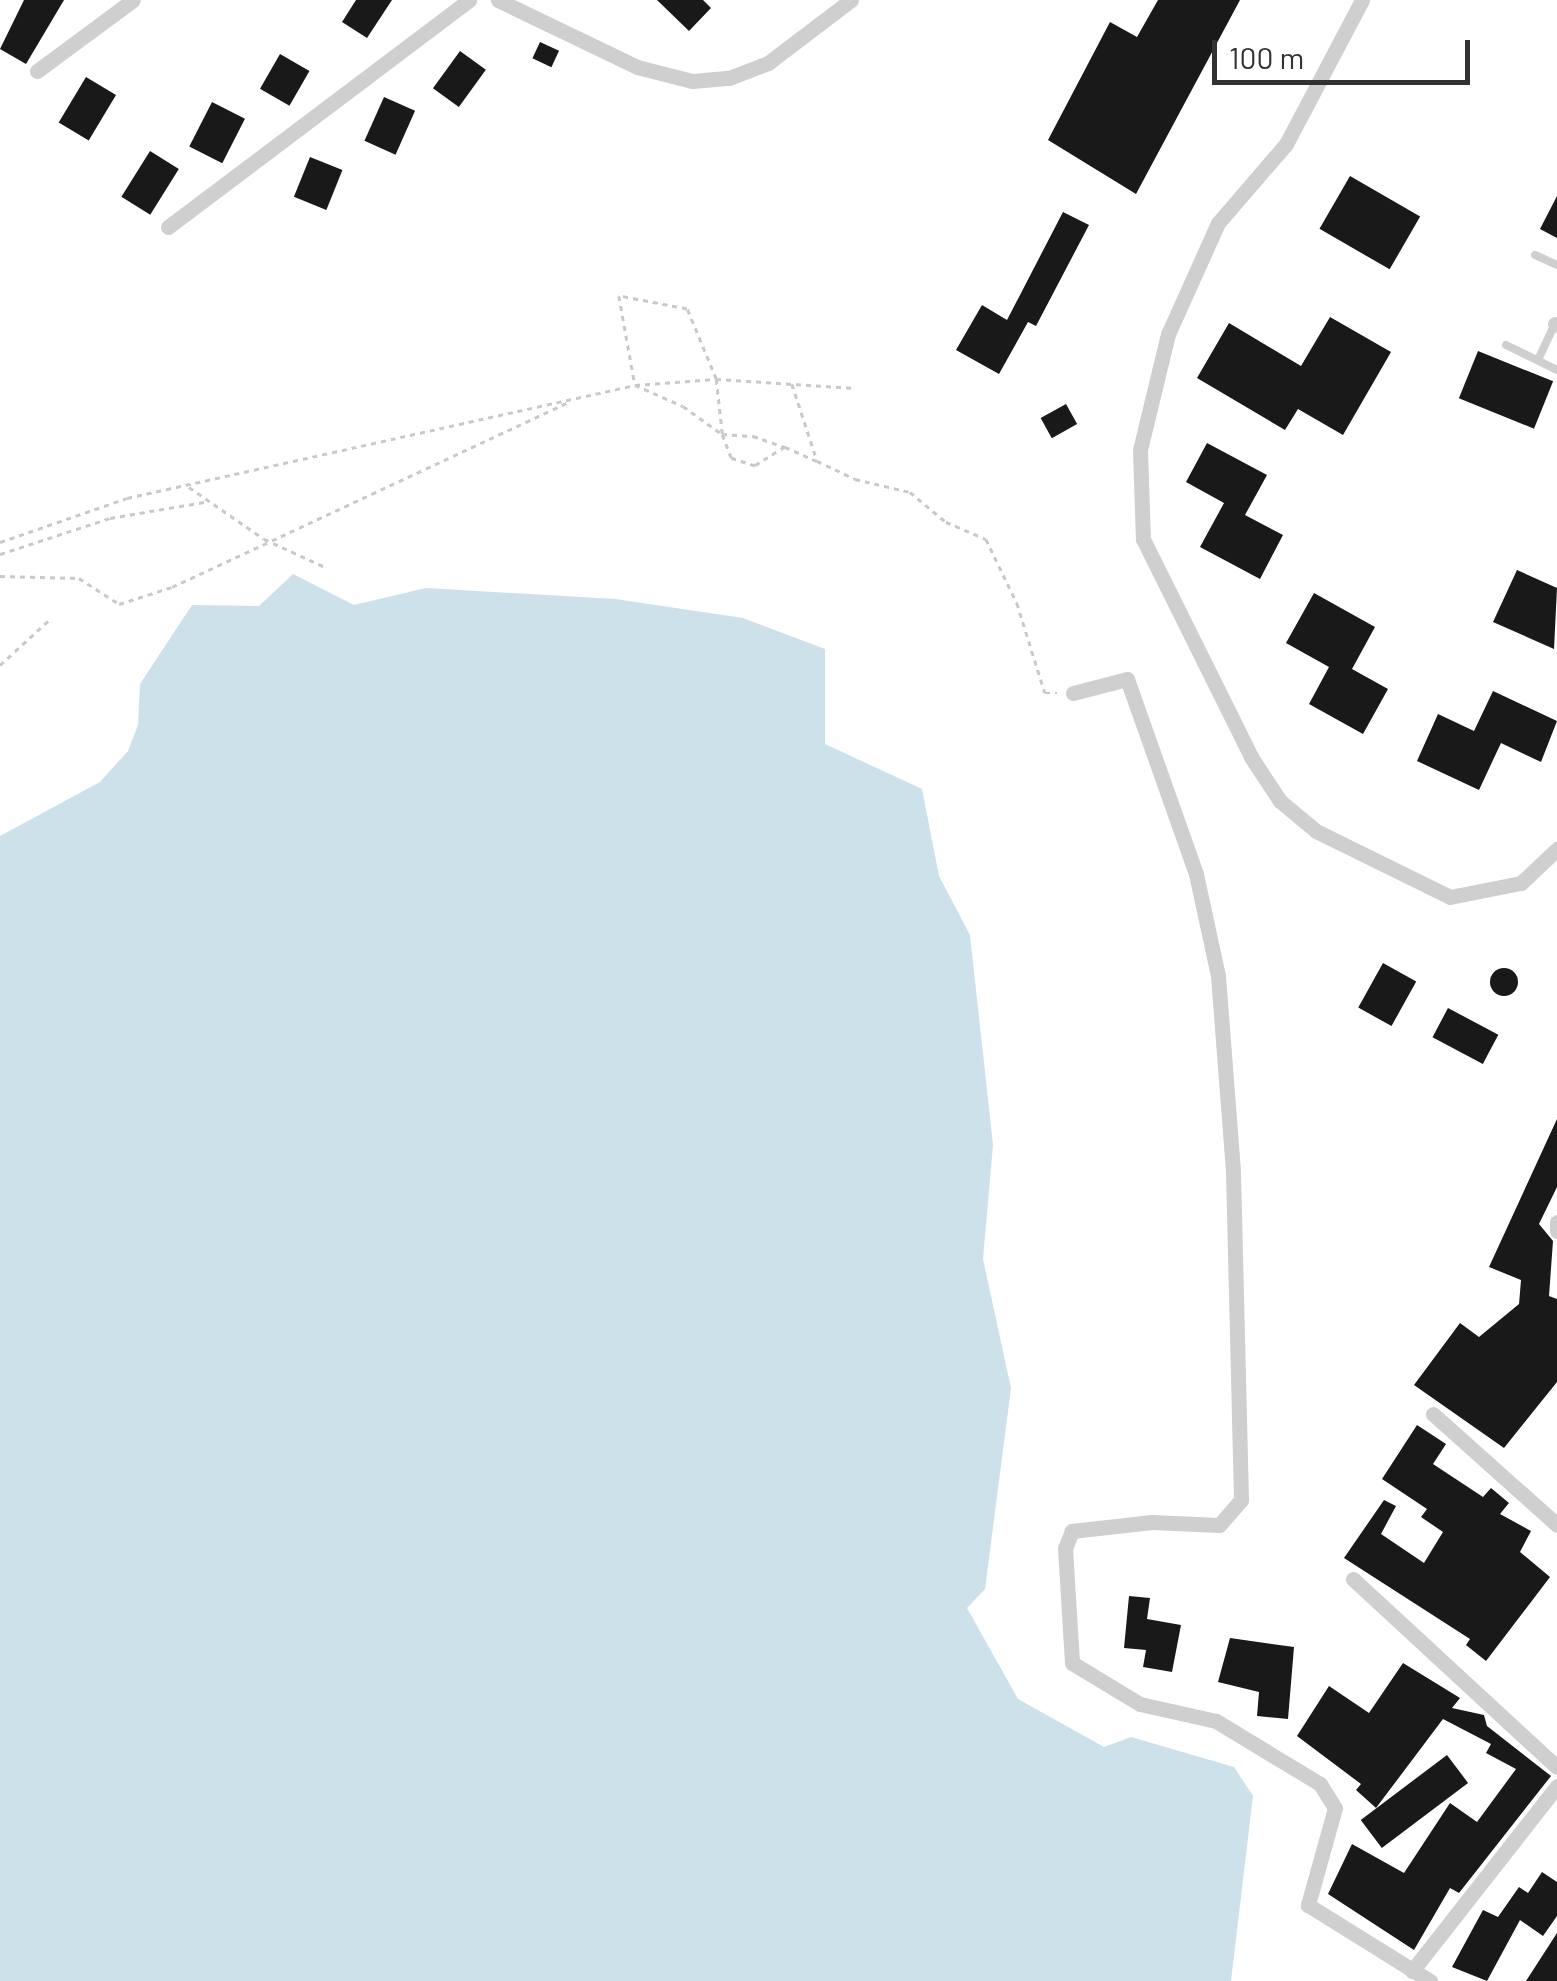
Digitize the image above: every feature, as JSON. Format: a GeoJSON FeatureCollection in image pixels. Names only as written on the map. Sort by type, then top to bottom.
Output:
{"type":"FeatureCollection","features":[{"type":"Feature","properties":{"kind":"street"},"geometry":{"type":"LineString","coordinates":[[38,71],[133,0]]}},
{"type":"Feature","properties":{"kind":"street"},"geometry":{"type":"LineString","coordinates":[[168,228],[470,0]]}},
{"type":"Feature","properties":{"kind":"street"},"geometry":{"type":"LineString","coordinates":[[498,0],[637,68],[692,81],[729,78],[768,63],[851,0]]}},
{"type":"Feature","properties":{"kind":"street"},"geometry":{"type":"LineString","coordinates":[[1362,0],[1286,144],[1218,223],[1168,334],[1140,450],[1143,539],[1252,756],[1280,801],[1316,831],[1450,897],[1521,883],[1557,849]]}},
{"type":"Feature","properties":{"kind":"street"},"geometry":{"type":"LineString","coordinates":[[1073,693],[1127,679],[1196,874],[1218,976],[1233,1172],[1242,1500],[1219,1525],[1152,1522],[1072,1531],[1065,1548],[1072,1663],[1140,1704],[1216,1721],[1320,1784],[1334,1808],[1308,1904],[1430,1981]]}},
{"type":"Feature","properties":{"kind":"street"},"geometry":{"type":"LineString","coordinates":[[1557,1222],[1557,1231]]}},
{"type":"Feature","properties":{"kind":"street"},"geometry":{"type":"LineString","coordinates":[[1433,1414],[1557,1525]]}},
{"type":"Feature","properties":{"kind":"street"},"geometry":{"type":"LineString","coordinates":[[1353,1579],[1557,1767]]}},
{"type":"Feature","properties":{"kind":"street"},"geometry":{"type":"LineString","coordinates":[[1412,1971],[1557,1786]]}},
{"type":"Feature","properties":{"kind":"lane"},"geometry":{"type":"LineString","coordinates":[[1535,255],[1557,266]]}},
{"type":"Feature","properties":{"kind":"lane"},"geometry":{"type":"LineString","coordinates":[[1538,360],[1556,323]]}},
{"type":"Feature","properties":{"kind":"lane"},"geometry":{"type":"LineString","coordinates":[[1506,345],[1557,370]]}},
{"type":"Feature","properties":{"kind":"path"},"geometry":{"type":"LineString","coordinates":[[635,386],[619,296],[687,308],[716,380],[722,434],[731,458],[755,466],[785,447]]}},
{"type":"Feature","properties":{"kind":"path"},"geometry":{"type":"LineString","coordinates":[[0,542],[127,498],[635,386],[716,380],[855,388]]}},
{"type":"Feature","properties":{"kind":"path"},"geometry":{"type":"LineString","coordinates":[[792,382],[817,460]]}},
{"type":"Feature","properties":{"kind":"path"},"geometry":{"type":"LineString","coordinates":[[635,386],[683,406],[722,434],[785,447],[855,479],[910,492],[946,522],[986,539],[1017,603],[1046,693],[1073,693]]}},
{"type":"Feature","properties":{"kind":"path"},"geometry":{"type":"LineString","coordinates":[[0,576],[79,578],[119,604],[172,586],[264,539],[573,400]]}},
{"type":"Feature","properties":{"kind":"path"},"geometry":{"type":"LineString","coordinates":[[188,486],[264,539],[325,567]]}},
{"type":"Feature","properties":{"kind":"path"},"geometry":{"type":"LineString","coordinates":[[0,554],[110,518],[210,501]]}},
{"type":"Feature","properties":{"kind":"path"},"geometry":{"type":"LineString","coordinates":[[0,665],[50,619]]}},
{"type":"Feature","properties":{"kind":"water"},"geometry":{"type":"Polygon","coordinates":[[[293,574],[354,605],[426,588],[615,599],[743,618],[825,649],[825,744],[922,789],[939,876],[970,935],[993,1145],[983,1259],[1011,1388],[985,1589],[967,1608],[1018,1699],[1104,1747],[1131,1737],[1234,1767],[1253,1796],[1231,1981],[0,1981],[0,836],[100,782],[128,751],[138,725],[140,684],[192,605],[259,606],[293,574]]]}},
{"type":"Feature","properties":{"kind":"building"},"geometry":{"type":"Polygon","coordinates":[[[24,0],[64,0],[26,64],[0,49],[24,0]]]}},
{"type":"Feature","properties":{"kind":"building"},"geometry":{"type":"Polygon","coordinates":[[[356,0],[392,0],[367,38],[342,22],[356,0]]]}},
{"type":"Feature","properties":{"kind":"building"},"geometry":{"type":"Polygon","coordinates":[[[657,0],[703,0],[711,8],[689,31],[657,0]]]}},
{"type":"Feature","properties":{"kind":"building"},"geometry":{"type":"Polygon","coordinates":[[[1158,0],[1240,0],[1136,194],[1048,140],[1110,22],[1137,37],[1158,0]]]}},
{"type":"Feature","properties":{"kind":"building"},"geometry":{"type":"Polygon","coordinates":[[[540,42],[559,51],[551,67],[532,58],[540,42]]]}},
{"type":"Feature","properties":{"kind":"building"},"geometry":{"type":"Polygon","coordinates":[[[460,51],[486,70],[459,107],[433,88],[460,51]]]}},
{"type":"Feature","properties":{"kind":"building"},"geometry":{"type":"Polygon","coordinates":[[[280,54],[309,71],[289,106],[260,89],[280,54]]]}},
{"type":"Feature","properties":{"kind":"building"},"geometry":{"type":"Polygon","coordinates":[[[86,77],[116,95],[89,140],[59,122],[86,77]]]}},
{"type":"Feature","properties":{"kind":"building"},"geometry":{"type":"Polygon","coordinates":[[[384,97],[415,111],[396,155],[364,141],[384,97]]]}},
{"type":"Feature","properties":{"kind":"building"},"geometry":{"type":"Polygon","coordinates":[[[212,102],[245,119],[222,163],[189,147],[212,102]]]}},
{"type":"Feature","properties":{"kind":"building"},"geometry":{"type":"Polygon","coordinates":[[[150,151],[179,169],[150,215],[121,197],[150,151]]]}},
{"type":"Feature","properties":{"kind":"building"},"geometry":{"type":"Polygon","coordinates":[[[310,157],[342,170],[326,210],[294,197],[310,157]]]}},
{"type":"Feature","properties":{"kind":"building"},"geometry":{"type":"Polygon","coordinates":[[[1350,176],[1420,216],[1390,269],[1320,229],[1350,176]]]}},
{"type":"Feature","properties":{"kind":"building"},"geometry":{"type":"Polygon","coordinates":[[[1557,196],[1557,238],[1540,229],[1557,196]]]}},
{"type":"Feature","properties":{"kind":"building"},"geometry":{"type":"Polygon","coordinates":[[[1063,212],[1089,225],[1036,326],[1028,322],[999,374],[956,350],[982,305],[1007,320],[1063,212]]]}},
{"type":"Feature","properties":{"kind":"building"},"geometry":{"type":"Polygon","coordinates":[[[1330,317],[1391,352],[1343,435],[1298,409],[1285,430],[1197,378],[1229,323],[1301,366],[1330,317]]]}},
{"type":"Feature","properties":{"kind":"building"},"geometry":{"type":"Polygon","coordinates":[[[1478,351],[1553,381],[1534,429],[1459,398],[1478,351]]]}},
{"type":"Feature","properties":{"kind":"building"},"geometry":{"type":"Polygon","coordinates":[[[1066,404],[1077,424],[1052,438],[1041,418],[1066,404]]]}},
{"type":"Feature","properties":{"kind":"building"},"geometry":{"type":"Polygon","coordinates":[[[1207,443],[1267,475],[1245,515],[1283,535],[1260,579],[1200,547],[1224,503],[1186,482],[1207,443]]]}},
{"type":"Feature","properties":{"kind":"building"},"geometry":{"type":"Polygon","coordinates":[[[1517,570],[1557,588],[1554,649],[1493,622],[1517,570]]]}},
{"type":"Feature","properties":{"kind":"building"},"geometry":{"type":"Polygon","coordinates":[[[1314,593],[1375,627],[1352,669],[1388,689],[1363,734],[1309,704],[1329,667],[1286,643],[1314,593]]]}},
{"type":"Feature","properties":{"kind":"building"},"geometry":{"type":"Polygon","coordinates":[[[1493,691],[1557,721],[1541,762],[1501,743],[1479,790],[1417,761],[1438,714],[1474,731],[1493,691]]]}},
{"type":"Feature","properties":{"kind":"building"},"geometry":{"type":"Polygon","coordinates":[[[1383,963],[1416,981],[1392,1026],[1358,1008],[1383,963]]]}},
{"type":"Feature","properties":{"kind":"building"},"geometry":{"type":"Polygon","coordinates":[[[1504,968],[1514,972],[1518,982],[1514,992],[1504,996],[1494,992],[1490,982],[1494,972],[1504,968]]]}},
{"type":"Feature","properties":{"kind":"building"},"geometry":{"type":"Polygon","coordinates":[[[1448,1008],[1498,1035],[1483,1064],[1433,1037],[1448,1008]]]}},
{"type":"Feature","properties":{"kind":"building"},"geometry":{"type":"Polygon","coordinates":[[[1557,1119],[1557,1187],[1539,1224],[1553,1241],[1549,1296],[1557,1299],[1557,1382],[1504,1448],[1414,1385],[1460,1323],[1479,1337],[1519,1304],[1521,1280],[1489,1267],[1557,1119]]]}},
{"type":"Feature","properties":{"kind":"building"},"geometry":{"type":"Polygon","coordinates":[[[1417,1425],[1446,1444],[1433,1464],[1483,1497],[1491,1488],[1509,1503],[1500,1514],[1531,1531],[1520,1552],[1550,1577],[1486,1661],[1466,1645],[1470,1639],[1344,1558],[1384,1500],[1396,1506],[1381,1534],[1424,1563],[1443,1532],[1421,1517],[1427,1509],[1382,1479],[1417,1425]]]}},
{"type":"Feature","properties":{"kind":"building"},"geometry":{"type":"Polygon","coordinates":[[[1129,1596],[1150,1598],[1147,1619],[1181,1625],[1172,1672],[1143,1667],[1146,1650],[1124,1648],[1129,1596]]]}},
{"type":"Feature","properties":{"kind":"building"},"geometry":{"type":"Polygon","coordinates":[[[1230,1638],[1294,1647],[1288,1719],[1257,1716],[1259,1692],[1218,1682],[1230,1638]]]}},
{"type":"Feature","properties":{"kind":"building"},"geometry":{"type":"Polygon","coordinates":[[[1403,1663],[1460,1698],[1452,1708],[1484,1715],[1487,1726],[1551,1776],[1459,1893],[1450,1888],[1414,1950],[1328,1894],[1352,1844],[1404,1873],[1450,1803],[1477,1822],[1516,1769],[1486,1753],[1491,1744],[1443,1719],[1376,1808],[1356,1790],[1361,1784],[1297,1736],[1329,1686],[1369,1713],[1403,1663]]]}},
{"type":"Feature","properties":{"kind":"building"},"geometry":{"type":"Polygon","coordinates":[[[1447,1755],[1468,1783],[1382,1848],[1361,1820],[1447,1755]]]}},
{"type":"Feature","properties":{"kind":"building"},"geometry":{"type":"Polygon","coordinates":[[[1542,1872],[1557,1882],[1557,1916],[1543,1936],[1520,1920],[1487,1981],[1452,1967],[1483,1910],[1498,1917],[1519,1887],[1528,1893],[1542,1872]]]}},
{"type":"Feature","properties":{"kind":"building"},"geometry":{"type":"Polygon","coordinates":[[[1557,1933],[1557,1981],[1526,1981],[1557,1933]]]}}]}
